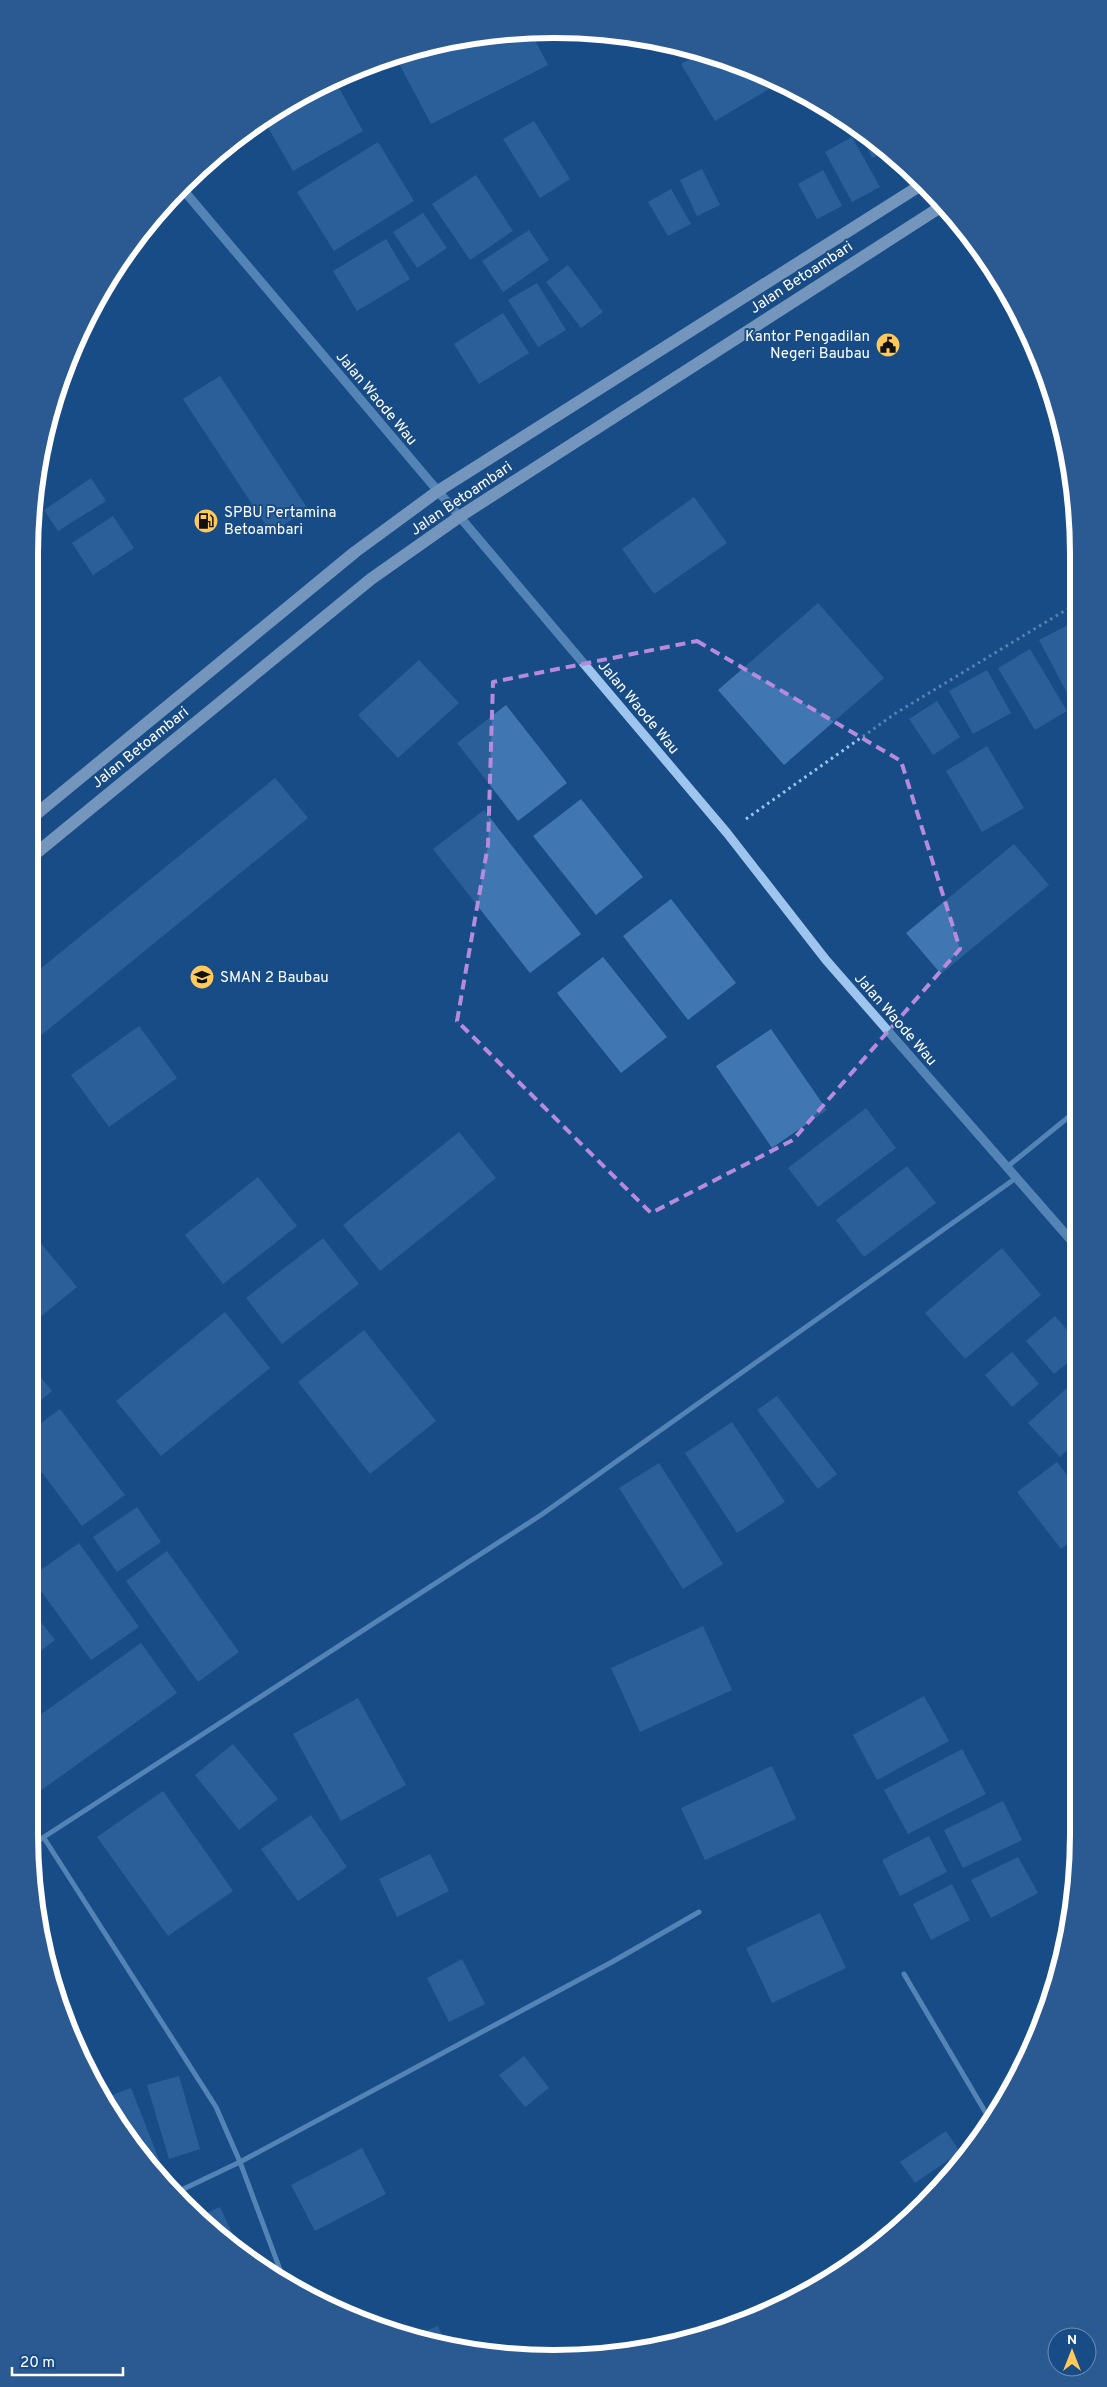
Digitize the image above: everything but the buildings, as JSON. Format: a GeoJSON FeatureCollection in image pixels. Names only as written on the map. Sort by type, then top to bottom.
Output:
{"type":"FeatureCollection","features":[{"type":"Feature","properties":{"kind":"main road","name":"Jalan Betoambari"},"geometry":{"type":"LineString","coordinates":[[38,813],[355,552],[438,491],[917,188]]}},
{"type":"Feature","properties":{"kind":"main road","name":"Jalan Betoambari"},"geometry":{"type":"LineString","coordinates":[[38,852],[371,579],[459,517],[937,209]]}},
{"type":"Feature","properties":{"kind":"street","name":"Jalan Waode Wau"},"geometry":{"type":"LineString","coordinates":[[186,193],[727,833],[826,960],[1070,1239]]}},
{"type":"Feature","properties":{"kind":"street"},"geometry":{"type":"LineString","coordinates":[[1007,1167],[1070,1116]]}},
{"type":"Feature","properties":{"kind":"street"},"geometry":{"type":"LineString","coordinates":[[38,1841],[542,1515],[1016,1178]]}},
{"type":"Feature","properties":{"kind":"street"},"geometry":{"type":"LineString","coordinates":[[44,1838],[216,2106],[240,2162],[279,2271]]}},
{"type":"Feature","properties":{"kind":"street"},"geometry":{"type":"LineString","coordinates":[[181,2190],[240,2162],[612,1962],[699,1912]]}},
{"type":"Feature","properties":{"kind":"street"},"geometry":{"type":"LineString","coordinates":[[904,1974],[987,2114]]}},
{"type":"Feature","properties":{"kind":"path"},"geometry":{"type":"LineString","coordinates":[[727,833],[896,712],[1070,607]]}},
{"type":"Feature","properties":{"kind":"highlighted area"},"geometry":{"type":"Polygon","coordinates":[[[697,641],[901,761],[960,949],[793,1140],[651,1213],[457,1021],[488,845],[493,682],[697,641]]]}},
{"type":"Feature","properties":{"kind":"place","name":"Kantor Pengadilan Negeri Baubau"},"geometry":{"type":"Point","coordinates":[888,345]}},
{"type":"Feature","properties":{"kind":"place","name":"SPBU Pertamina Betoambari"},"geometry":{"type":"Point","coordinates":[206,521]}},
{"type":"Feature","properties":{"kind":"place","name":"SMAN 2 Baubau"},"geometry":{"type":"Point","coordinates":[202,977]}}]}
